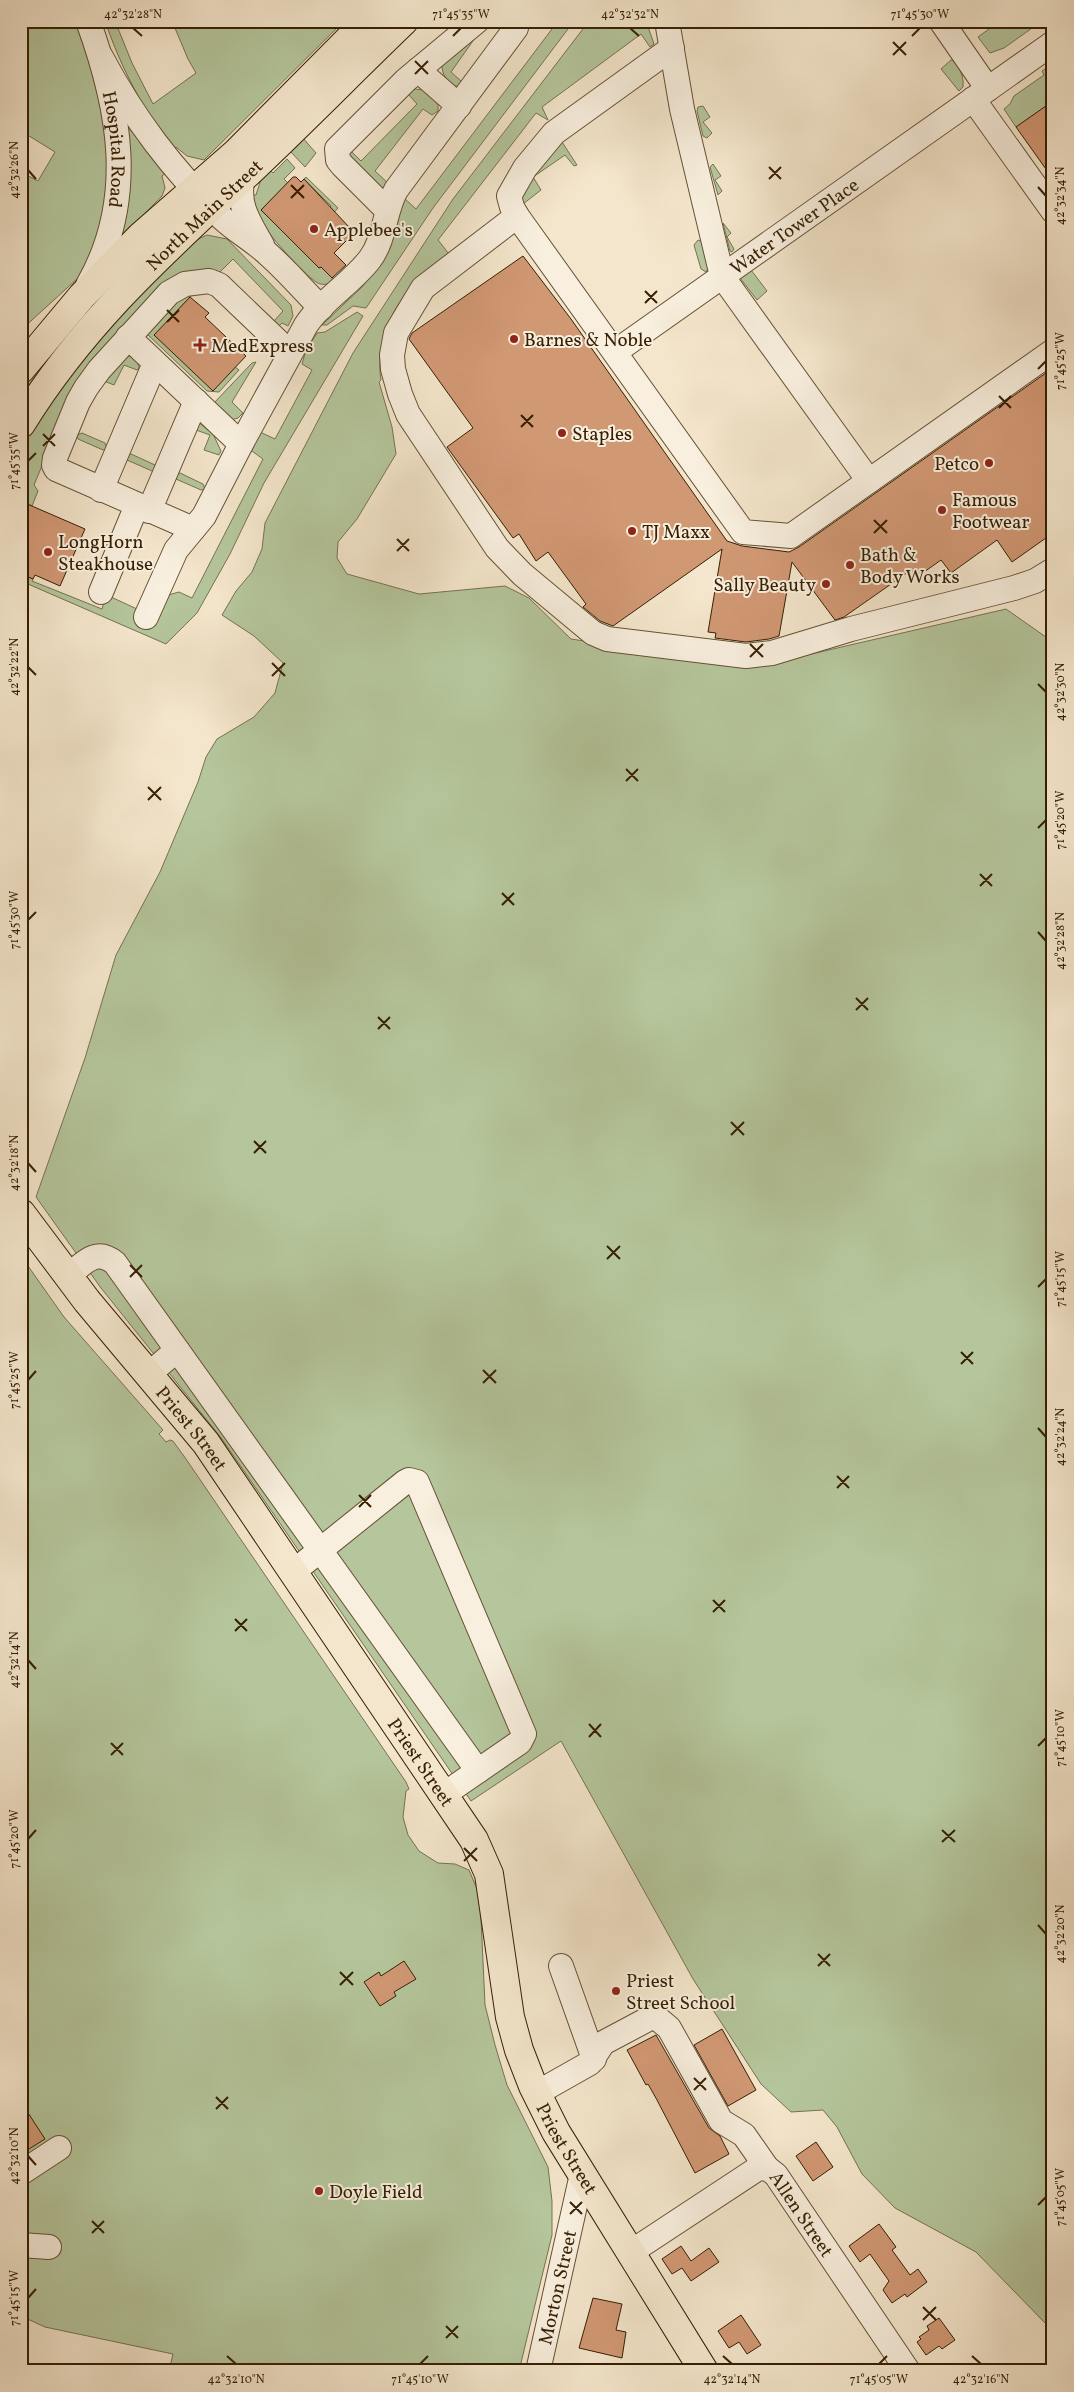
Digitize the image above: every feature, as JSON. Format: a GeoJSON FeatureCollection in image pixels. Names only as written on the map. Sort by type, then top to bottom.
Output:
{"type":"FeatureCollection","features":[{"type":"Feature","properties":{"kind":"main road","name":"North Main Street"},"geometry":{"type":"LineString","coordinates":[[21,424],[66,360],[203,197],[236,153],[366,21]]}},
{"type":"Feature","properties":{"kind":"main road","name":"North Main Street"},"geometry":{"type":"LineString","coordinates":[[21,369],[82,296],[141,236],[203,197],[243,177],[404,21]]}},
{"type":"Feature","properties":{"kind":"main road","name":"Priest Street"},"geometry":{"type":"LineString","coordinates":[[21,1213],[68,1276],[192,1426],[241,1495],[474,1840],[489,1874],[510,2017],[519,2050],[537,2093],[556,2132],[704,2371]]}},
{"type":"Feature","properties":{"kind":"street","name":"Hospital Road"},"geometry":{"type":"LineString","coordinates":[[82,296],[100,265],[116,209],[120,175],[117,129],[101,57],[88,21]]}},
{"type":"Feature","properties":{"kind":"street"},"geometry":{"type":"LineString","coordinates":[[387,210],[338,160],[336,152],[339,145],[418,70],[477,21]]}},
{"type":"Feature","properties":{"kind":"street"},"geometry":{"type":"LineString","coordinates":[[146,617],[176,550],[204,516],[307,323],[370,260],[380,241],[387,210],[396,190],[516,28],[517,21]]}},
{"type":"Feature","properties":{"kind":"street","name":"Water Tower Place"},"geometry":{"type":"LineString","coordinates":[[667,21],[682,109],[722,276],[1053,43]]}},
{"type":"Feature","properties":{"kind":"street"},"geometry":{"type":"LineString","coordinates":[[940,21],[980,94],[1053,212]]}},
{"type":"Feature","properties":{"kind":"street"},"geometry":{"type":"LineString","coordinates":[[672,48],[554,133],[525,168],[509,196],[517,216],[743,532],[791,536],[1053,351]]}},
{"type":"Feature","properties":{"kind":"street","name":"Hospital Road"},"geometry":{"type":"LineString","coordinates":[[101,57],[124,100],[146,133],[203,197],[234,228],[269,254]]}},
{"type":"Feature","properties":{"kind":"street"},"geometry":{"type":"LineString","coordinates":[[418,70],[459,106]]}},
{"type":"Feature","properties":{"kind":"street"},"geometry":{"type":"LineString","coordinates":[[243,177],[240,195],[242,208],[269,254],[321,308]]}},
{"type":"Feature","properties":{"kind":"street"},"geometry":{"type":"LineString","coordinates":[[517,216],[423,288],[396,333],[392,355],[393,369],[408,414],[497,548],[522,574],[593,633],[607,639],[746,656],[772,653],[851,629],[1014,588],[1035,581],[1053,570]]}},
{"type":"Feature","properties":{"kind":"street"},"geometry":{"type":"LineString","coordinates":[[615,352],[722,276],[869,481]]}},
{"type":"Feature","properties":{"kind":"street"},"geometry":{"type":"LineString","coordinates":[[193,529],[60,473],[54,465],[55,458],[82,395],[128,337],[174,288],[185,284],[209,281],[219,285],[290,353]]}},
{"type":"Feature","properties":{"kind":"street"},"geometry":{"type":"LineString","coordinates":[[128,337],[241,444]]}},
{"type":"Feature","properties":{"kind":"street"},"geometry":{"type":"LineString","coordinates":[[100,490],[155,363]]}},
{"type":"Feature","properties":{"kind":"street"},"geometry":{"type":"LineString","coordinates":[[101,592],[196,401]]}},
{"type":"Feature","properties":{"kind":"street"},"geometry":{"type":"LineString","coordinates":[[68,1276],[98,1255],[110,1258],[178,1350],[478,1771]]}},
{"type":"Feature","properties":{"kind":"street"},"geometry":{"type":"LineString","coordinates":[[149,1374],[178,1350]]}},
{"type":"Feature","properties":{"kind":"street"},"geometry":{"type":"LineString","coordinates":[[192,1426],[218,1407]]}},
{"type":"Feature","properties":{"kind":"street"},"geometry":{"type":"LineString","coordinates":[[241,1495],[268,1477]]}},
{"type":"Feature","properties":{"kind":"street"},"geometry":{"type":"LineString","coordinates":[[293,1572],[405,1482],[413,1480],[417,1482],[524,1734],[520,1742],[443,1795]]}},
{"type":"Feature","properties":{"kind":"street"},"geometry":{"type":"LineString","coordinates":[[561,1966],[594,2059]]}},
{"type":"Feature","properties":{"kind":"street"},"geometry":{"type":"LineString","coordinates":[[537,2093],[594,2059],[603,2043],[650,2018],[657,2018],[668,2028],[721,2121],[744,2134],[766,2168]]}},
{"type":"Feature","properties":{"kind":"street"},"geometry":{"type":"LineString","coordinates":[[21,2173],[59,2148]]}},
{"type":"Feature","properties":{"kind":"street","name":"Allen Street"},"geometry":{"type":"LineString","coordinates":[[630,2252],[757,2169],[766,2168],[776,2175],[908,2371]]}},
{"type":"Feature","properties":{"kind":"street","name":"Morton Street"},"geometry":{"type":"LineString","coordinates":[[538,2371],[582,2174]]}},
{"type":"Feature","properties":{"kind":"street"},"geometry":{"type":"LineString","coordinates":[[21,2245],[50,2247]]}},
{"type":"Feature","properties":{"kind":"green space"},"geometry":{"type":"Polygon","coordinates":[[[21,21],[75,21],[100,92],[113,175],[89,268],[21,330],[21,172],[38,181],[55,152],[26,134],[21,142],[21,21]]]}},
{"type":"Feature","properties":{"kind":"green space"},"geometry":{"type":"Polygon","coordinates":[[[105,21],[115,21],[132,63],[153,104],[196,73],[172,21],[344,21],[204,160],[187,156],[176,147],[174,149],[152,119],[118,56],[105,21]]]}},
{"type":"Feature","properties":{"kind":"green space"},"geometry":{"type":"Polygon","coordinates":[[[558,21],[574,21],[433,208],[366,308],[353,306],[327,325],[322,325],[362,287],[381,263],[403,197],[416,209],[558,21]]]}},
{"type":"Feature","properties":{"kind":"green space"},"geometry":{"type":"Polygon","coordinates":[[[589,21],[646,21],[654,44],[650,47],[641,34],[542,107],[548,120],[536,113],[438,240],[449,254],[421,276],[405,294],[387,329],[380,354],[381,380],[379,382],[392,427],[396,454],[357,519],[338,542],[337,558],[347,574],[419,594],[505,586],[529,598],[571,639],[755,667],[1006,609],[1053,642],[1053,2338],[1047,2325],[976,2252],[895,2208],[862,2174],[837,2127],[823,2110],[791,2112],[761,2084],[693,1979],[561,1741],[471,1801],[222,1439],[101,1288],[36,1197],[85,1058],[116,955],[160,872],[198,782],[206,757],[217,739],[254,717],[275,693],[283,663],[254,636],[222,615],[236,591],[252,572],[262,549],[265,523],[353,353],[453,199],[589,21]]]}},
{"type":"Feature","properties":{"kind":"green space"},"geometry":{"type":"Polygon","coordinates":[[[1000,21],[1042,21],[1004,48],[990,53],[978,37],[1000,21]]]}},
{"type":"Feature","properties":{"kind":"green space"},"geometry":{"type":"Polygon","coordinates":[[[475,38],[451,72],[462,82],[460,87],[456,86],[446,79],[442,63],[475,38]]]}},
{"type":"Feature","properties":{"kind":"green space"},"geometry":{"type":"Polygon","coordinates":[[[951,60],[954,60],[962,76],[963,87],[959,91],[941,69],[951,60]]]}},
{"type":"Feature","properties":{"kind":"green space"},"geometry":{"type":"Polygon","coordinates":[[[1053,63],[1053,101],[1016,127],[1004,109],[1010,104],[1014,96],[1044,75],[1042,71],[1053,63]]]}},
{"type":"Feature","properties":{"kind":"green space"},"geometry":{"type":"Polygon","coordinates":[[[415,89],[423,90],[438,103],[438,111],[432,115],[423,109],[375,171],[390,185],[381,191],[346,151],[352,152],[361,161],[417,104],[409,95],[410,91],[415,89]]]}},
{"type":"Feature","properties":{"kind":"green space"},"geometry":{"type":"Polygon","coordinates":[[[703,106],[710,117],[703,122],[712,133],[707,138],[703,136],[697,111],[698,107],[703,106]]]}},
{"type":"Feature","properties":{"kind":"green space"},"geometry":{"type":"Polygon","coordinates":[[[126,125],[167,172],[162,176],[165,188],[162,196],[110,249],[126,125]]]}},
{"type":"Feature","properties":{"kind":"green space"},"geometry":{"type":"Polygon","coordinates":[[[302,137],[316,153],[305,167],[289,150],[302,137]]]}},
{"type":"Feature","properties":{"kind":"green space"},"geometry":{"type":"Polygon","coordinates":[[[562,142],[577,165],[574,166],[565,155],[533,177],[541,190],[523,204],[518,197],[558,143],[562,142]]]}},
{"type":"Feature","properties":{"kind":"green space"},"geometry":{"type":"Polygon","coordinates":[[[287,159],[295,168],[284,179],[288,183],[261,210],[319,268],[321,267],[334,280],[328,284],[320,284],[306,274],[277,243],[258,217],[252,195],[256,195],[261,179],[269,169],[273,173],[287,159]]]}},
{"type":"Feature","properties":{"kind":"green space"},"geometry":{"type":"Polygon","coordinates":[[[713,164],[721,176],[715,180],[722,191],[718,195],[710,167],[713,164]]]}},
{"type":"Feature","properties":{"kind":"green space"},"geometry":{"type":"Polygon","coordinates":[[[306,177],[338,208],[331,216],[327,212],[331,206],[304,179],[306,177]]]}},
{"type":"Feature","properties":{"kind":"green space"},"geometry":{"type":"Polygon","coordinates":[[[723,223],[731,233],[727,237],[734,249],[732,252],[730,251],[723,223]]]}},
{"type":"Feature","properties":{"kind":"green space"},"geometry":{"type":"Polygon","coordinates":[[[207,235],[227,239],[291,305],[293,316],[288,326],[282,323],[278,327],[274,321],[283,311],[233,259],[218,274],[190,276],[75,386],[34,485],[38,491],[32,506],[25,503],[21,512],[21,446],[47,405],[70,374],[128,307],[196,240],[207,235]]]}},
{"type":"Feature","properties":{"kind":"green space"},"geometry":{"type":"Polygon","coordinates":[[[698,240],[703,242],[708,268],[706,272],[701,269],[694,245],[698,240]]]}},
{"type":"Feature","properties":{"kind":"green space"},"geometry":{"type":"Polygon","coordinates":[[[751,270],[767,291],[757,300],[740,278],[751,270]]]}},
{"type":"Feature","properties":{"kind":"green space"},"geometry":{"type":"Polygon","coordinates":[[[100,295],[93,308],[21,406],[21,390],[43,359],[100,295]]]}},
{"type":"Feature","properties":{"kind":"green space"},"geometry":{"type":"Polygon","coordinates":[[[191,296],[155,335],[239,370],[219,392],[207,391],[147,334],[178,299],[191,296]]]}},
{"type":"Feature","properties":{"kind":"green space"},"geometry":{"type":"Polygon","coordinates":[[[357,312],[363,316],[264,483],[230,554],[197,613],[166,644],[21,581],[21,574],[33,579],[32,581],[102,609],[104,602],[111,597],[137,609],[135,620],[153,626],[168,595],[179,592],[192,598],[263,459],[249,449],[260,432],[275,439],[312,370],[302,364],[306,350],[317,333],[325,332],[357,312]]]}},
{"type":"Feature","properties":{"kind":"green space"},"geometry":{"type":"Polygon","coordinates":[[[126,356],[135,359],[139,368],[137,370],[124,365],[114,385],[104,381],[126,356]]]}},
{"type":"Feature","properties":{"kind":"green space"},"geometry":{"type":"Polygon","coordinates":[[[256,362],[232,402],[243,413],[238,418],[231,420],[213,404],[252,363],[256,362]]]}},
{"type":"Feature","properties":{"kind":"green space"},"geometry":{"type":"Polygon","coordinates":[[[198,422],[213,434],[221,451],[219,455],[204,450],[210,435],[196,430],[198,422]]]}},
{"type":"Feature","properties":{"kind":"green space"},"geometry":{"type":"Polygon","coordinates":[[[82,433],[105,443],[107,449],[103,450],[78,439],[77,435],[82,433]]]}},
{"type":"Feature","properties":{"kind":"green space"},"geometry":{"type":"Polygon","coordinates":[[[131,454],[155,465],[156,470],[152,471],[127,460],[128,455],[131,454]]]}},
{"type":"Feature","properties":{"kind":"green space"},"geometry":{"type":"Polygon","coordinates":[[[180,473],[203,484],[205,489],[201,490],[176,479],[176,474],[180,473]]]}},
{"type":"Feature","properties":{"kind":"green space","name":"Doyle Field"},"geometry":{"type":"Polygon","coordinates":[[[21,1256],[64,1317],[163,1430],[159,1434],[166,1442],[173,1441],[406,1782],[409,1789],[406,1791],[403,1817],[408,1835],[419,1851],[438,1863],[455,1864],[469,1870],[480,1896],[485,2005],[495,2045],[507,2085],[548,2167],[552,2201],[552,2235],[519,2371],[169,2371],[173,2354],[45,2327],[21,2316],[21,1256]]]}},
{"type":"Feature","properties":{"kind":"building"},"geometry":{"type":"Polygon","coordinates":[[[1053,101],[1053,179],[1016,127],[1053,101]]]}},
{"type":"Feature","properties":{"kind":"building","name":"Applebee's"},"geometry":{"type":"Polygon","coordinates":[[[293,177],[296,177],[301,182],[304,179],[349,227],[345,232],[350,237],[334,253],[346,265],[332,278],[321,267],[319,268],[261,210],[293,177]]]}},
{"type":"Feature","properties":{"kind":"building"},"geometry":{"type":"Polygon","coordinates":[[[523,256],[571,319],[727,541],[742,546],[789,552],[799,547],[1053,368],[1053,533],[1012,562],[997,540],[951,573],[941,560],[917,577],[911,570],[844,617],[835,620],[792,562],[779,636],[769,639],[746,642],[715,638],[716,633],[708,632],[722,549],[613,626],[600,621],[583,607],[586,604],[548,552],[536,561],[519,534],[513,538],[447,447],[473,428],[409,339],[412,333],[523,256]]]}},
{"type":"Feature","properties":{"kind":"building","name":"MedExpress"},"geometry":{"type":"Polygon","coordinates":[[[190,297],[209,313],[205,317],[246,356],[213,391],[154,335],[190,297]]]}},
{"type":"Feature","properties":{"kind":"building","name":"LongHorn Steakhouse"},"geometry":{"type":"Polygon","coordinates":[[[25,503],[85,529],[60,586],[35,575],[33,579],[21,574],[21,512],[25,503]]]}},
{"type":"Feature","properties":{"kind":"building"},"geometry":{"type":"Polygon","coordinates":[[[404,1961],[416,1979],[394,1992],[396,1996],[380,2006],[364,1982],[379,1972],[381,1976],[404,1961]]]}},
{"type":"Feature","properties":{"kind":"building"},"geometry":{"type":"Polygon","coordinates":[[[722,2029],[756,2090],[728,2106],[694,2045],[722,2029]]]}},
{"type":"Feature","properties":{"kind":"building","name":"Priest Street School"},"geometry":{"type":"Polygon","coordinates":[[[656,2035],[709,2128],[720,2136],[729,2154],[695,2173],[657,2100],[648,2084],[646,2085],[627,2050],[656,2035]]]}},
{"type":"Feature","properties":{"kind":"building"},"geometry":{"type":"Polygon","coordinates":[[[21,2102],[45,2139],[21,2154],[21,2102]]]}},
{"type":"Feature","properties":{"kind":"building"},"geometry":{"type":"Polygon","coordinates":[[[816,2142],[833,2167],[813,2181],[796,2156],[816,2142]]]}},
{"type":"Feature","properties":{"kind":"building"},"geometry":{"type":"Polygon","coordinates":[[[879,2224],[896,2247],[892,2250],[910,2275],[918,2269],[927,2282],[907,2297],[905,2294],[892,2303],[883,2290],[889,2281],[870,2254],[860,2262],[849,2246],[879,2224]]]}},
{"type":"Feature","properties":{"kind":"building"},"geometry":{"type":"Polygon","coordinates":[[[681,2246],[691,2261],[709,2248],[719,2262],[691,2281],[682,2268],[672,2274],[662,2259],[681,2246]]]}},
{"type":"Feature","properties":{"kind":"building"},"geometry":{"type":"Polygon","coordinates":[[[593,2298],[622,2304],[616,2330],[626,2332],[622,2358],[579,2348],[593,2298]]]}},
{"type":"Feature","properties":{"kind":"building"},"geometry":{"type":"Polygon","coordinates":[[[741,2315],[761,2345],[747,2354],[739,2342],[729,2348],[718,2331],[741,2315]]]}},
{"type":"Feature","properties":{"kind":"building"},"geometry":{"type":"Polygon","coordinates":[[[939,2318],[955,2340],[942,2349],[939,2346],[926,2355],[917,2342],[921,2339],[919,2337],[929,2330],[927,2326],[939,2318]]]}},
{"type":"Feature","properties":{"kind":"place","name":"Applebee's"},"geometry":{"type":"Point","coordinates":[314,229]}},
{"type":"Feature","properties":{"kind":"place","name":"Barnes & Noble"},"geometry":{"type":"Point","coordinates":[514,339]}},
{"type":"Feature","properties":{"kind":"place","name":"MedExpress"},"geometry":{"type":"Point","coordinates":[200,345]}},
{"type":"Feature","properties":{"kind":"place","name":"Staples"},"geometry":{"type":"Point","coordinates":[562,433]}},
{"type":"Feature","properties":{"kind":"place","name":"Petco"},"geometry":{"type":"Point","coordinates":[989,463]}},
{"type":"Feature","properties":{"kind":"place","name":"Famous Footwear"},"geometry":{"type":"Point","coordinates":[942,510]}},
{"type":"Feature","properties":{"kind":"place","name":"TJ Maxx"},"geometry":{"type":"Point","coordinates":[632,531]}},
{"type":"Feature","properties":{"kind":"place","name":"LongHorn Steakhouse"},"geometry":{"type":"Point","coordinates":[48,552]}},
{"type":"Feature","properties":{"kind":"place","name":"Bath & Body Works"},"geometry":{"type":"Point","coordinates":[850,565]}},
{"type":"Feature","properties":{"kind":"place","name":"Sally Beauty"},"geometry":{"type":"Point","coordinates":[826,584]}},
{"type":"Feature","properties":{"kind":"place","name":"Priest Street School"},"geometry":{"type":"Point","coordinates":[616,1991]}},
{"type":"Feature","properties":{"kind":"place","name":"Doyle Field"},"geometry":{"type":"Point","coordinates":[319,2191]}}]}
